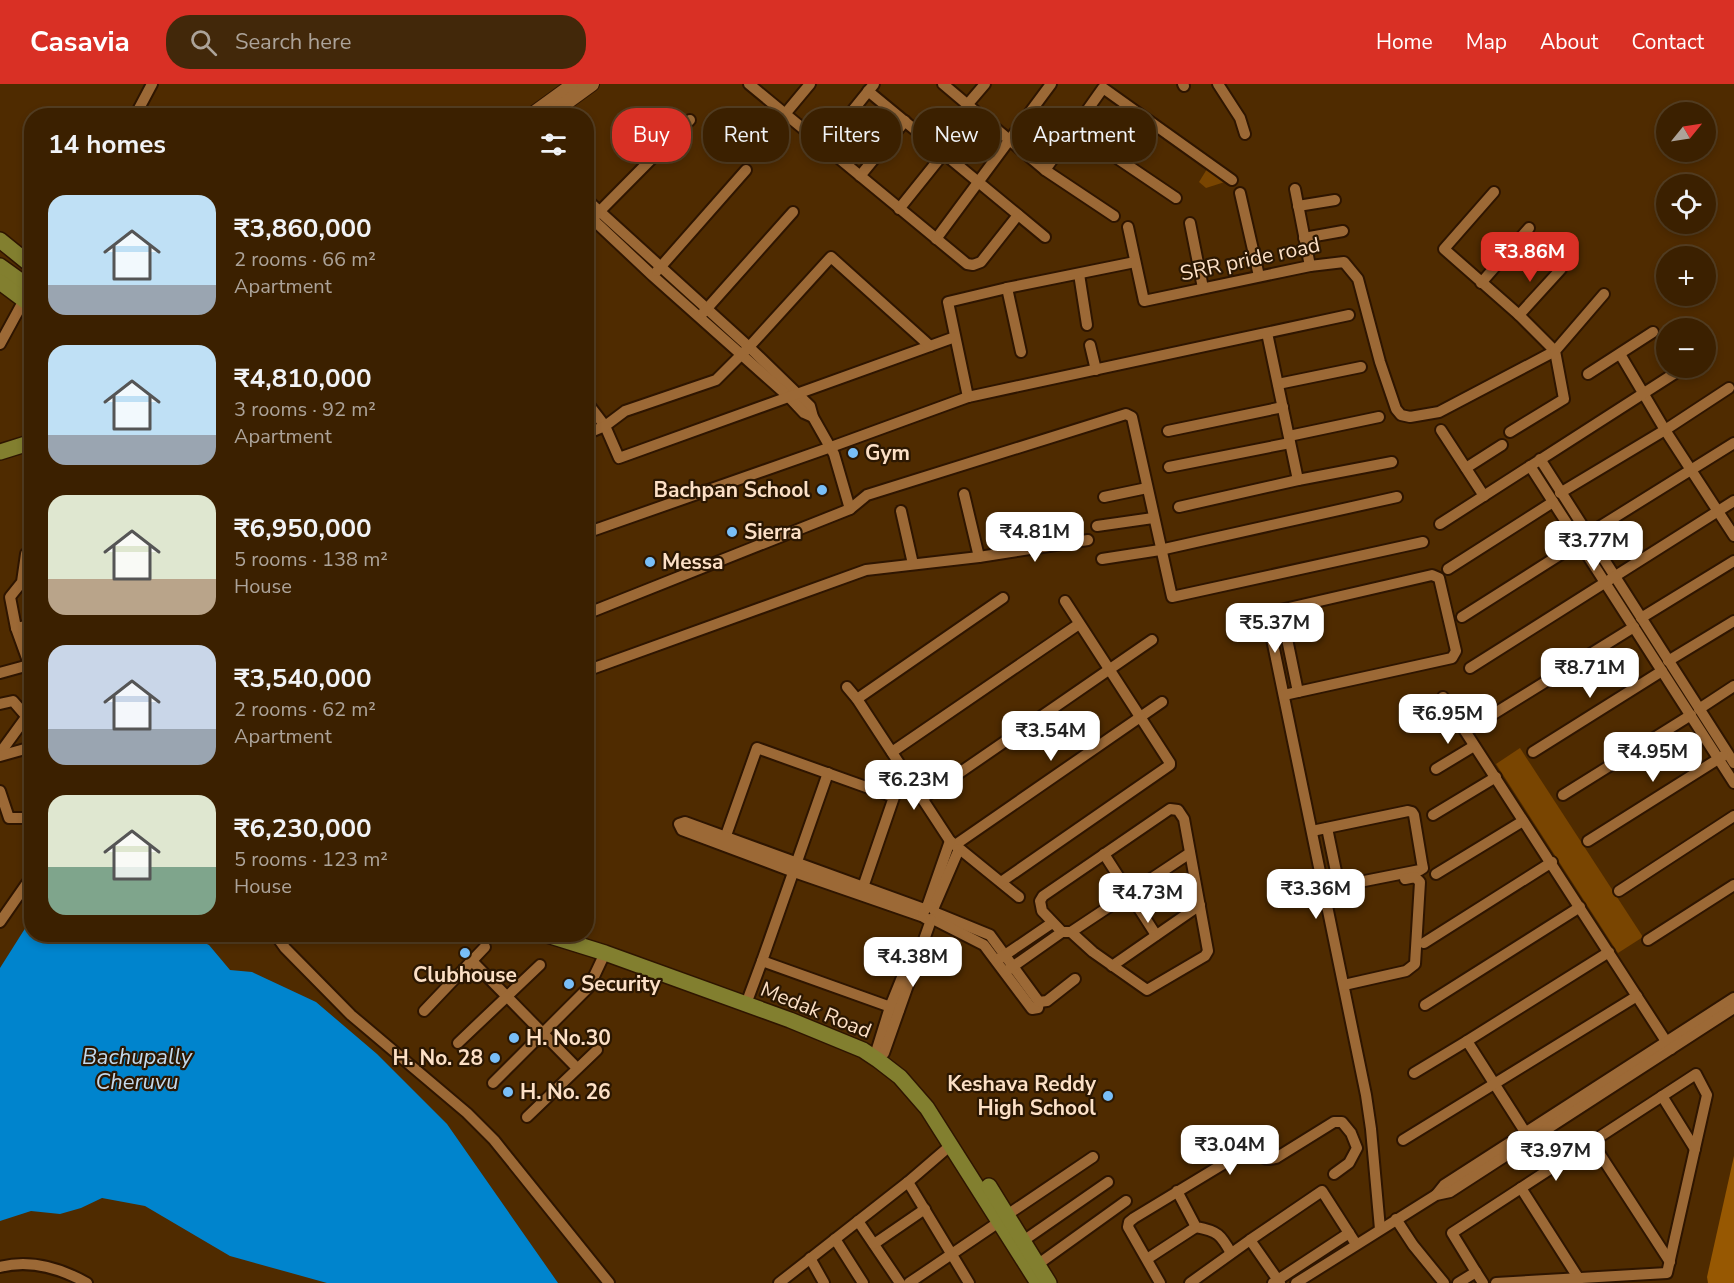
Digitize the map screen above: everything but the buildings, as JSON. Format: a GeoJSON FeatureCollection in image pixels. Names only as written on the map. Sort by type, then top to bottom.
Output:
{"type":"FeatureCollection","features":[{"type":"Feature","properties":{"kind":"main road"},"geometry":{"type":"LineString","coordinates":[[541,108],[574,84]]}},
{"type":"Feature","properties":{"kind":"main road"},"geometry":{"type":"LineString","coordinates":[[559,108],[592,84]]}},
{"type":"Feature","properties":{"kind":"main road"},"geometry":{"type":"LineString","coordinates":[[0,240],[24,260]]}},
{"type":"Feature","properties":{"kind":"main road"},"geometry":{"type":"LineString","coordinates":[[0,254],[24,271]]}},
{"type":"Feature","properties":{"kind":"main road"},"geometry":{"type":"LineString","coordinates":[[0,266],[24,293]]}},
{"type":"Feature","properties":{"kind":"main road"},"geometry":{"type":"LineString","coordinates":[[0,282],[24,296]]}},
{"type":"Feature","properties":{"kind":"main road"},"geometry":{"type":"LineString","coordinates":[[0,452],[24,444]]}},
{"type":"Feature","properties":{"kind":"main road","name":"Medak Road"},"geometry":{"type":"LineString","coordinates":[[594,939],[847,1033],[881,1051],[913,1077],[935,1103],[1003,1218],[1038,1283]]}},
{"type":"Feature","properties":{"kind":"main road","name":"Medak Road"},"geometry":{"type":"LineString","coordinates":[[570,942],[790,1020],[863,1050],[892,1071],[914,1091],[1003,1218],[1023,1240],[1049,1283]]}},
{"type":"Feature","properties":{"kind":"street"},"geometry":{"type":"LineString","coordinates":[[139,108],[152,84]]}},
{"type":"Feature","properties":{"kind":"street"},"geometry":{"type":"LineString","coordinates":[[749,84],[778,108]]}},
{"type":"Feature","properties":{"kind":"street"},"geometry":{"type":"LineString","coordinates":[[789,109],[810,84]]}},
{"type":"Feature","properties":{"kind":"street"},"geometry":{"type":"LineString","coordinates":[[943,84],[1045,170],[1113,216]]}},
{"type":"Feature","properties":{"kind":"street"},"geometry":{"type":"LineString","coordinates":[[967,105],[985,84]]}},
{"type":"Feature","properties":{"kind":"street"},"geometry":{"type":"LineString","coordinates":[[936,239],[1051,84]]}},
{"type":"Feature","properties":{"kind":"street"},"geometry":{"type":"LineString","coordinates":[[1218,84],[1240,118],[1245,134]]}},
{"type":"Feature","properties":{"kind":"street"},"geometry":{"type":"LineString","coordinates":[[854,108],[871,87],[913,128]]}},
{"type":"Feature","properties":{"kind":"street"},"geometry":{"type":"LineString","coordinates":[[1089,108],[1103,88],[1131,108]]}},
{"type":"Feature","properties":{"kind":"street"},"geometry":{"type":"LineString","coordinates":[[789,117],[801,127]]}},
{"type":"Feature","properties":{"kind":"street"},"geometry":{"type":"LineString","coordinates":[[860,176],[905,121]]}},
{"type":"Feature","properties":{"kind":"street"},"geometry":{"type":"LineString","coordinates":[[1156,126],[1232,180]]}},
{"type":"Feature","properties":{"kind":"street"},"geometry":{"type":"LineString","coordinates":[[594,213],[647,162]]}},
{"type":"Feature","properties":{"kind":"street"},"geometry":{"type":"LineString","coordinates":[[843,162],[967,264],[973,265],[981,262],[1018,215]]}},
{"type":"Feature","properties":{"kind":"street"},"geometry":{"type":"LineString","coordinates":[[899,209],[937,162]]}},
{"type":"Feature","properties":{"kind":"street"},"geometry":{"type":"LineString","coordinates":[[955,162],[1045,237]]}},
{"type":"Feature","properties":{"kind":"street"},"geometry":{"type":"LineString","coordinates":[[1045,170],[1051,162]]}},
{"type":"Feature","properties":{"kind":"street"},"geometry":{"type":"LineString","coordinates":[[1123,162],[1176,198]]}},
{"type":"Feature","properties":{"kind":"street"},"geometry":{"type":"LineString","coordinates":[[657,272],[746,171]]}},
{"type":"Feature","properties":{"kind":"street"},"geometry":{"type":"LineString","coordinates":[[1295,189],[1310,266]]}},
{"type":"Feature","properties":{"kind":"street"},"geometry":{"type":"LineString","coordinates":[[1494,192],[1444,249],[1519,315],[1555,351],[1564,399],[1510,432]]}},
{"type":"Feature","properties":{"kind":"street"},"geometry":{"type":"LineString","coordinates":[[1240,193],[1259,276]]}},
{"type":"Feature","properties":{"kind":"street"},"geometry":{"type":"LineString","coordinates":[[1298,206],[1335,200]]}},
{"type":"Feature","properties":{"kind":"street"},"geometry":{"type":"LineString","coordinates":[[703,313],[793,212]]}},
{"type":"Feature","properties":{"kind":"street"},"geometry":{"type":"LineString","coordinates":[[594,215],[793,396],[810,406],[813,417],[831,447],[850,509]]}},
{"type":"Feature","properties":{"kind":"street"},"geometry":{"type":"LineString","coordinates":[[1190,223],[1203,288]]}},
{"type":"Feature","properties":{"kind":"street","name":"SRR pride road"},"geometry":{"type":"LineString","coordinates":[[1128,227],[1144,301],[1310,266],[1344,262],[1358,279],[1380,362],[1396,409],[1401,415],[1410,417],[1439,412],[1555,351]]}},
{"type":"Feature","properties":{"kind":"street"},"geometry":{"type":"LineString","coordinates":[[1481,283],[1529,228]]}},
{"type":"Feature","properties":{"kind":"street"},"geometry":{"type":"LineString","coordinates":[[1304,238],[1343,231]]}},
{"type":"Feature","properties":{"kind":"street"},"geometry":{"type":"LineString","coordinates":[[594,431],[605,426],[626,411],[716,380],[831,257],[930,346]]}},
{"type":"Feature","properties":{"kind":"street"},"geometry":{"type":"LineString","coordinates":[[968,397],[948,302],[1135,262]]}},
{"type":"Feature","properties":{"kind":"street"},"geometry":{"type":"LineString","coordinates":[[1519,315],[1561,269]]}},
{"type":"Feature","properties":{"kind":"street"},"geometry":{"type":"LineString","coordinates":[[1079,274],[1088,325]]}},
{"type":"Feature","properties":{"kind":"street"},"geometry":{"type":"LineString","coordinates":[[1007,288],[1021,352]]}},
{"type":"Feature","properties":{"kind":"street"},"geometry":{"type":"LineString","coordinates":[[1555,351],[1604,294]]}},
{"type":"Feature","properties":{"kind":"street"},"geometry":{"type":"LineString","coordinates":[[0,345],[24,307]]}},
{"type":"Feature","properties":{"kind":"street"},"geometry":{"type":"LineString","coordinates":[[594,529],[968,397],[1349,315]]}},
{"type":"Feature","properties":{"kind":"street"},"geometry":{"type":"LineString","coordinates":[[1588,374],[1653,332]]}},
{"type":"Feature","properties":{"kind":"street"},"geometry":{"type":"LineString","coordinates":[[1267,333],[1298,480]]}},
{"type":"Feature","properties":{"kind":"street"},"geometry":{"type":"LineString","coordinates":[[594,412],[605,426],[619,458],[955,337]]}},
{"type":"Feature","properties":{"kind":"street"},"geometry":{"type":"LineString","coordinates":[[1090,345],[1096,370]]}},
{"type":"Feature","properties":{"kind":"street"},"geometry":{"type":"LineString","coordinates":[[1620,354],[1734,536]]}},
{"type":"Feature","properties":{"kind":"street"},"geometry":{"type":"LineString","coordinates":[[1278,384],[1361,367]]}},
{"type":"Feature","properties":{"kind":"street"},"geometry":{"type":"LineString","coordinates":[[1440,524],[1667,378]]}},
{"type":"Feature","properties":{"kind":"street"},"geometry":{"type":"LineString","coordinates":[[1448,568],[1729,388]]}},
{"type":"Feature","properties":{"kind":"street"},"geometry":{"type":"LineString","coordinates":[[1167,431],[1283,407]]}},
{"type":"Feature","properties":{"kind":"street"},"geometry":{"type":"LineString","coordinates":[[594,611],[850,509],[867,495],[1126,414],[1132,417],[1172,597],[1423,542]]}},
{"type":"Feature","properties":{"kind":"street"},"geometry":{"type":"LineString","coordinates":[[1169,467],[1379,417]]}},
{"type":"Feature","properties":{"kind":"street"},"geometry":{"type":"LineString","coordinates":[[1441,430],[1484,496]]}},
{"type":"Feature","properties":{"kind":"street"},"geometry":{"type":"LineString","coordinates":[[1462,617],[1734,443]]}},
{"type":"Feature","properties":{"kind":"street"},"geometry":{"type":"LineString","coordinates":[[1466,468],[1502,445]]}},
{"type":"Feature","properties":{"kind":"street"},"geometry":{"type":"LineString","coordinates":[[1179,507],[1298,480],[1392,462]]}},
{"type":"Feature","properties":{"kind":"street"},"geometry":{"type":"LineString","coordinates":[[1535,463],[1638,622],[1668,661],[1695,712]]}},
{"type":"Feature","properties":{"kind":"street"},"geometry":{"type":"LineString","coordinates":[[1104,497],[1147,488]]}},
{"type":"Feature","properties":{"kind":"street"},"geometry":{"type":"LineString","coordinates":[[964,494],[979,557]]}},
{"type":"Feature","properties":{"kind":"street"},"geometry":{"type":"LineString","coordinates":[[1101,559],[1160,550],[1397,497]]}},
{"type":"Feature","properties":{"kind":"street"},"geometry":{"type":"LineString","coordinates":[[1470,668],[1734,501]]}},
{"type":"Feature","properties":{"kind":"street"},"geometry":{"type":"LineString","coordinates":[[900,511],[913,564]]}},
{"type":"Feature","properties":{"kind":"street"},"geometry":{"type":"LineString","coordinates":[[1096,526],[1154,518]]}},
{"type":"Feature","properties":{"kind":"street"},"geometry":{"type":"LineString","coordinates":[[594,668],[866,570],[979,557],[1088,540]]}},
{"type":"Feature","properties":{"kind":"street"},"geometry":{"type":"LineString","coordinates":[[1466,731],[1734,561]]}},
{"type":"Feature","properties":{"kind":"street"},"geometry":{"type":"LineString","coordinates":[[24,568],[22,582],[5,597],[24,651]]}},
{"type":"Feature","properties":{"kind":"street"},"geometry":{"type":"LineString","coordinates":[[1284,694],[1452,657],[1456,651],[1439,578],[1432,574],[1281,610],[1267,611],[1366,1095],[1380,1229]]}},
{"type":"Feature","properties":{"kind":"street"},"geometry":{"type":"LineString","coordinates":[[857,699],[1003,597]]}},
{"type":"Feature","properties":{"kind":"street"},"geometry":{"type":"LineString","coordinates":[[1001,882],[1170,765],[1170,759],[1065,601]]}},
{"type":"Feature","properties":{"kind":"street"},"geometry":{"type":"LineString","coordinates":[[1281,610],[1298,692]]}},
{"type":"Feature","properties":{"kind":"street"},"geometry":{"type":"LineString","coordinates":[[1668,661],[1734,621]]}},
{"type":"Feature","properties":{"kind":"street"},"geometry":{"type":"LineString","coordinates":[[1638,622],[1662,671],[1729,756],[1734,783]]}},
{"type":"Feature","properties":{"kind":"street"},"geometry":{"type":"LineString","coordinates":[[892,752],[1079,624]]}},
{"type":"Feature","properties":{"kind":"street"},"geometry":{"type":"LineString","coordinates":[[16,628],[24,626]]}},
{"type":"Feature","properties":{"kind":"street"},"geometry":{"type":"LineString","coordinates":[[923,798],[1152,640]]}},
{"type":"Feature","properties":{"kind":"street"},"geometry":{"type":"LineString","coordinates":[[0,673],[24,669]]}},
{"type":"Feature","properties":{"kind":"street"},"geometry":{"type":"LineString","coordinates":[[1533,752],[1662,671]]}},
{"type":"Feature","properties":{"kind":"street"},"geometry":{"type":"LineString","coordinates":[[847,687],[955,845],[1019,897]]}},
{"type":"Feature","properties":{"kind":"street"},"geometry":{"type":"LineString","coordinates":[[1563,795],[1734,687]]}},
{"type":"Feature","properties":{"kind":"street"},"geometry":{"type":"LineString","coordinates":[[1443,697],[1552,862],[1669,1046]]}},
{"type":"Feature","properties":{"kind":"street"},"geometry":{"type":"LineString","coordinates":[[0,704],[13,701],[24,709]]}},
{"type":"Feature","properties":{"kind":"street"},"geometry":{"type":"LineString","coordinates":[[881,1051],[894,1009],[955,845],[1162,702]]}},
{"type":"Feature","properties":{"kind":"street"},"geometry":{"type":"LineString","coordinates":[[0,754],[24,719]]}},
{"type":"Feature","properties":{"kind":"street"},"geometry":{"type":"LineString","coordinates":[[1436,769],[1474,746]]}},
{"type":"Feature","properties":{"kind":"street"},"geometry":{"type":"LineString","coordinates":[[862,891],[894,797],[757,748],[724,840],[796,868],[862,891],[930,914],[984,945],[1001,958],[1032,1009],[1038,1008],[1039,1002],[1047,1000],[1075,979]]}},
{"type":"Feature","properties":{"kind":"street"},"geometry":{"type":"LineString","coordinates":[[0,754],[24,749]]}},
{"type":"Feature","properties":{"kind":"street"},"geometry":{"type":"LineString","coordinates":[[1588,841],[1729,756]]}},
{"type":"Feature","properties":{"kind":"street"},"geometry":{"type":"LineString","coordinates":[[749,996],[828,773]]}},
{"type":"Feature","properties":{"kind":"street"},"geometry":{"type":"LineString","coordinates":[[1433,815],[1496,777]]}},
{"type":"Feature","properties":{"kind":"street"},"geometry":{"type":"LineString","coordinates":[[0,791],[9,818],[24,818]]}},
{"type":"Feature","properties":{"kind":"street"},"geometry":{"type":"LineString","coordinates":[[1173,808],[1178,810],[1184,819],[1200,905],[1208,951],[1205,956],[1147,990],[1052,923],[1040,905],[1043,896],[1104,854],[1173,808]]}},
{"type":"Feature","properties":{"kind":"street"},"geometry":{"type":"LineString","coordinates":[[1312,831],[1408,811],[1414,815],[1422,863],[1420,870],[1343,889]]}},
{"type":"Feature","properties":{"kind":"street"},"geometry":{"type":"LineString","coordinates":[[1619,891],[1734,816]]}},
{"type":"Feature","properties":{"kind":"street"},"geometry":{"type":"LineString","coordinates":[[1436,874],[1523,821]]}},
{"type":"Feature","properties":{"kind":"street"},"geometry":{"type":"LineString","coordinates":[[1327,828],[1343,889]]}},
{"type":"Feature","properties":{"kind":"street"},"geometry":{"type":"LineString","coordinates":[[1009,969],[1130,894],[1190,853]]}},
{"type":"Feature","properties":{"kind":"street"},"geometry":{"type":"LineString","coordinates":[[1104,854],[1156,935]]}},
{"type":"Feature","properties":{"kind":"street"},"geometry":{"type":"LineString","coordinates":[[1424,943],[1552,862]]}},
{"type":"Feature","properties":{"kind":"street"},"geometry":{"type":"LineString","coordinates":[[1324,889],[1343,889],[1415,877],[1420,882],[1415,964],[1412,968],[1344,985]]}},
{"type":"Feature","properties":{"kind":"street"},"geometry":{"type":"LineString","coordinates":[[1648,940],[1734,885]]}},
{"type":"Feature","properties":{"kind":"street"},"geometry":{"type":"LineString","coordinates":[[0,922],[24,888]]}},
{"type":"Feature","properties":{"kind":"street"},"geometry":{"type":"LineString","coordinates":[[1112,966],[1200,905]]}},
{"type":"Feature","properties":{"kind":"street"},"geometry":{"type":"LineString","coordinates":[[1425,1005],[1580,907]]}},
{"type":"Feature","properties":{"kind":"street"},"geometry":{"type":"LineString","coordinates":[[1001,958],[1052,923]]}},
{"type":"Feature","properties":{"kind":"street"},"geometry":{"type":"LineString","coordinates":[[281,942],[351,1015],[467,1113],[494,1140],[609,1283]]}},
{"type":"Feature","properties":{"kind":"street"},"geometry":{"type":"LineString","coordinates":[[424,1011],[485,947]]}},
{"type":"Feature","properties":{"kind":"street"},"geometry":{"type":"LineString","coordinates":[[1414,1072],[1609,952]]}},
{"type":"Feature","properties":{"kind":"street"},"geometry":{"type":"LineString","coordinates":[[493,1083],[589,987],[605,953]]}},
{"type":"Feature","properties":{"kind":"street"},"geometry":{"type":"LineString","coordinates":[[472,961],[577,1068]]}},
{"type":"Feature","properties":{"kind":"street"},"geometry":{"type":"LineString","coordinates":[[762,961],[894,1009]]}},
{"type":"Feature","properties":{"kind":"street"},"geometry":{"type":"LineString","coordinates":[[458,1044],[540,964]]}},
{"type":"Feature","properties":{"kind":"street"},"geometry":{"type":"LineString","coordinates":[[1403,1140],[1637,996]]}},
{"type":"Feature","properties":{"kind":"street"},"geometry":{"type":"LineString","coordinates":[[1669,1046],[1734,998]]}},
{"type":"Feature","properties":{"kind":"street"},"geometry":{"type":"LineString","coordinates":[[1296,1283],[1436,1195],[1444,1185],[1528,1137],[1669,1046],[1734,1008]]}},
{"type":"Feature","properties":{"kind":"street"},"geometry":{"type":"LineString","coordinates":[[1467,1041],[1528,1137]]}},
{"type":"Feature","properties":{"kind":"street"},"geometry":{"type":"LineString","coordinates":[[527,1117],[597,1050]]}},
{"type":"Feature","properties":{"kind":"street"},"geometry":{"type":"LineString","coordinates":[[1483,1283],[1452,1233],[1696,1074],[1707,1095],[1668,1271],[1666,1273],[1497,1283]]}},
{"type":"Feature","properties":{"kind":"street"},"geometry":{"type":"LineString","coordinates":[[1662,1096],[1695,1149]]}},
{"type":"Feature","properties":{"kind":"street"},"geometry":{"type":"LineString","coordinates":[[1160,1283],[1128,1227],[1129,1222],[1177,1191],[1248,1149],[1254,1148],[1261,1157],[1268,1160],[1276,1158],[1334,1122],[1342,1122],[1351,1133],[1357,1148],[1349,1163],[1334,1174]]}},
{"type":"Feature","properties":{"kind":"street"},"geometry":{"type":"LineString","coordinates":[[1592,1142],[1670,1262]]}},
{"type":"Feature","properties":{"kind":"street"},"geometry":{"type":"LineString","coordinates":[[785,1281],[810,1258],[908,1182],[951,1144]]}},
{"type":"Feature","properties":{"kind":"street"},"geometry":{"type":"LineString","coordinates":[[858,1221],[901,1283],[952,1254],[1093,1157]]}},
{"type":"Feature","properties":{"kind":"street"},"geometry":{"type":"LineString","coordinates":[[908,1182],[969,1283]]}},
{"type":"Feature","properties":{"kind":"street"},"geometry":{"type":"LineString","coordinates":[[1023,1240],[1108,1182]]}},
{"type":"Feature","properties":{"kind":"street"},"geometry":{"type":"LineString","coordinates":[[1521,1188],[1579,1279]]}},
{"type":"Feature","properties":{"kind":"street"},"geometry":{"type":"LineString","coordinates":[[1177,1191],[1196,1227]]}},
{"type":"Feature","properties":{"kind":"street"},"geometry":{"type":"LineString","coordinates":[[1190,1283],[1322,1191],[1356,1244]]}},
{"type":"Feature","properties":{"kind":"street"},"geometry":{"type":"LineString","coordinates":[[1037,1265],[1126,1201]]}},
{"type":"Feature","properties":{"kind":"street"},"geometry":{"type":"LineString","coordinates":[[874,1244],[925,1209]]}},
{"type":"Feature","properties":{"kind":"street"},"geometry":{"type":"LineString","coordinates":[[1396,1219],[1413,1245],[1444,1283]]}},
{"type":"Feature","properties":{"kind":"street"},"geometry":{"type":"LineString","coordinates":[[1147,1259],[1196,1227],[1212,1230],[1222,1238],[1231,1253]]}},
{"type":"Feature","properties":{"kind":"street"},"geometry":{"type":"LineString","coordinates":[[1250,1240],[1277,1282],[1349,1233]]}},
{"type":"Feature","properties":{"kind":"street"},"geometry":{"type":"LineString","coordinates":[[835,1239],[858,1282]]}},
{"type":"Feature","properties":{"kind":"street"},"geometry":{"type":"LineString","coordinates":[[810,1258],[824,1283]]}},
{"type":"Feature","properties":{"kind":"street"},"geometry":{"type":"LineString","coordinates":[[0,1267],[24,1264],[45,1266],[69,1273],[87,1283]]}},
{"type":"Feature","properties":{"kind":"street"},"geometry":{"type":"LineString","coordinates":[[1458,1283],[1476,1272]]}},
{"type":"Feature","properties":{"kind":"shaded area"},"geometry":{"type":"Polygon","coordinates":[[[1207,169],[1228,181],[1206,188],[1199,182],[1207,169]]]}},
{"type":"Feature","properties":{"kind":"shaded area"},"geometry":{"type":"Polygon","coordinates":[[[1520,748],[1643,937],[1618,953],[1496,764],[1520,748]]]}},
{"type":"Feature","properties":{"kind":"shaded area"},"geometry":{"type":"Polygon","coordinates":[[[1734,1156],[1734,1283],[1708,1283],[1707,1277],[1734,1156]]]}},
{"type":"Feature","properties":{"kind":"water","name":"Bachupally Cheruvu"},"geometry":{"type":"Polygon","coordinates":[[[24,930],[24,942],[203,942],[209,945],[230,970],[252,972],[316,1002],[377,1054],[447,1124],[558,1283],[327,1283],[230,1256],[145,1206],[102,1198],[81,1208],[60,1214],[31,1211],[0,1221],[0,968],[24,930]]]}},
{"type":"Feature","properties":{"kind":"place","name":"Gym"},"geometry":{"type":"Point","coordinates":[853,453]}},
{"type":"Feature","properties":{"kind":"place","name":"Bachpan School"},"geometry":{"type":"Point","coordinates":[822,490]}},
{"type":"Feature","properties":{"kind":"place","name":"Sierra"},"geometry":{"type":"Point","coordinates":[732,532]}},
{"type":"Feature","properties":{"kind":"place","name":"Messa"},"geometry":{"type":"Point","coordinates":[650,562]}},
{"type":"Feature","properties":{"kind":"place","name":"Clubhouse"},"geometry":{"type":"Point","coordinates":[465,953]}},
{"type":"Feature","properties":{"kind":"place","name":"Security"},"geometry":{"type":"Point","coordinates":[569,984]}},
{"type":"Feature","properties":{"kind":"place","name":"H. No.30"},"geometry":{"type":"Point","coordinates":[514,1038]}},
{"type":"Feature","properties":{"kind":"place","name":"H. No. 28"},"geometry":{"type":"Point","coordinates":[495,1058]}},
{"type":"Feature","properties":{"kind":"place","name":"H. No. 26"},"geometry":{"type":"Point","coordinates":[508,1092]}},
{"type":"Feature","properties":{"kind":"place","name":"Keshava Reddy High School"},"geometry":{"type":"Point","coordinates":[1108,1096]}}]}
